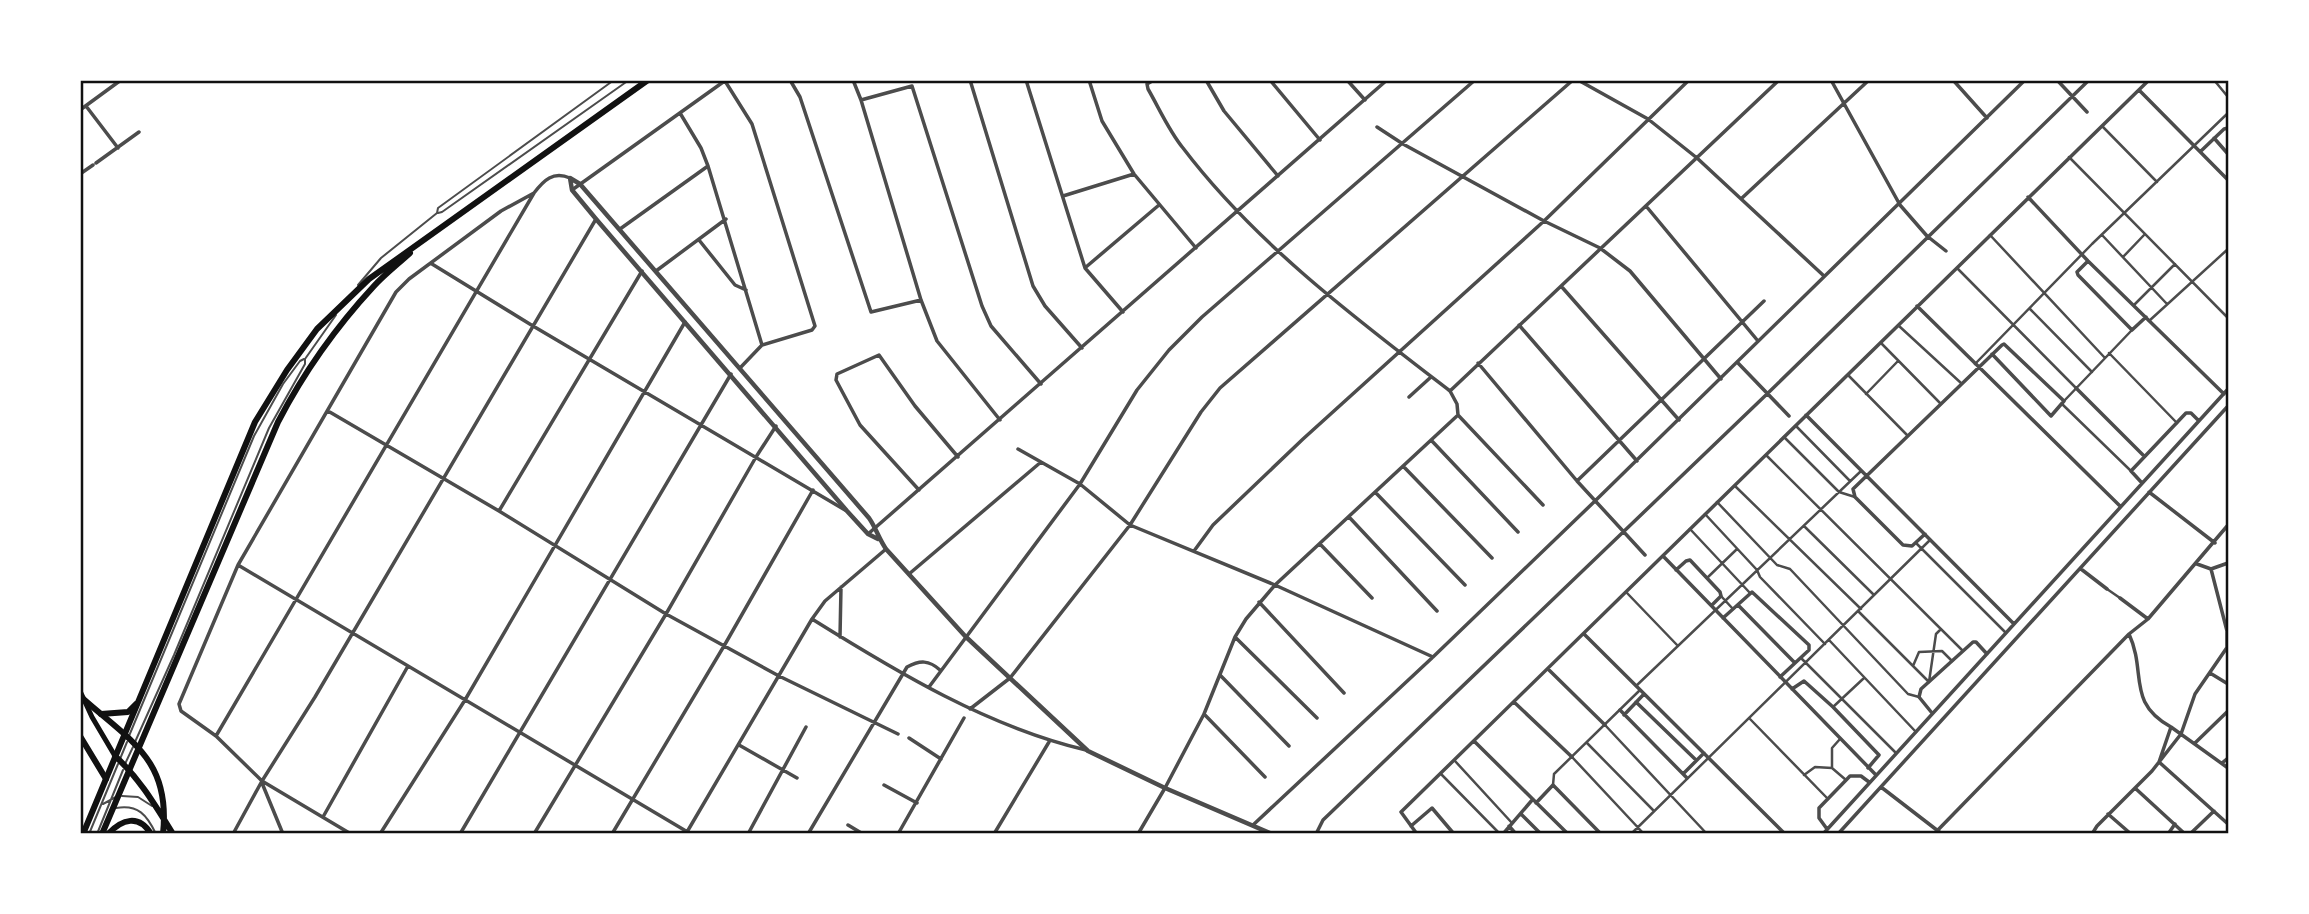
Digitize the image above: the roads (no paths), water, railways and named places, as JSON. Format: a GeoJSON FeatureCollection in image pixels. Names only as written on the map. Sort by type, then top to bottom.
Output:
{"type":"FeatureCollection","features":[{"type":"Feature","properties":{"kind":"main road"},"geometry":{"type":"LineString","coordinates":[[100,834],[115,797],[140,701],[255,422],[287,370],[317,330],[351,295],[396,258],[419,245],[648,80]]}},
{"type":"Feature","properties":{"kind":"main road"},"geometry":{"type":"LineString","coordinates":[[83,834],[99,804],[106,779],[122,763],[272,432],[299,381],[329,338],[376,284],[419,245]]}},
{"type":"Feature","properties":{"kind":"main road"},"geometry":{"type":"LineString","coordinates":[[80,694],[122,763],[144,787],[168,834]]}},
{"type":"Feature","properties":{"kind":"main road"},"geometry":{"type":"LineString","coordinates":[[80,694],[151,762],[163,791],[168,834]]}},
{"type":"Feature","properties":{"kind":"main road"},"geometry":{"type":"LineString","coordinates":[[87,705],[102,715],[128,712],[140,701]]}},
{"type":"Feature","properties":{"kind":"main road"},"geometry":{"type":"LineString","coordinates":[[80,736],[106,779]]}},
{"type":"Feature","properties":{"kind":"main road"},"geometry":{"type":"LineString","coordinates":[[110,831],[124,821],[134,820],[145,825],[154,834]]}},
{"type":"Feature","properties":{"kind":"street"},"geometry":{"type":"LineString","coordinates":[[80,110],[121,80]]}},
{"type":"Feature","properties":{"kind":"street"},"geometry":{"type":"LineString","coordinates":[[790,80],[800,97],[870,309],[874,312],[921,300]]}},
{"type":"Feature","properties":{"kind":"street"},"geometry":{"type":"LineString","coordinates":[[853,80],[862,100],[921,300],[937,341],[1000,420]]}},
{"type":"Feature","properties":{"kind":"street"},"geometry":{"type":"LineString","coordinates":[[970,80],[1033,286],[1045,306],[1082,348]]}},
{"type":"Feature","properties":{"kind":"street"},"geometry":{"type":"LineString","coordinates":[[1027,80],[1085,268],[1123,312]]}},
{"type":"Feature","properties":{"kind":"street"},"geometry":{"type":"LineString","coordinates":[[1088,80],[1102,121],[1134,174],[1196,248]]}},
{"type":"Feature","properties":{"kind":"street"},"geometry":{"type":"LineString","coordinates":[[1154,80],[1147,84],[1148,89],[1181,147],[1237,212],[1327,294],[1450,391],[1457,404],[1458,415],[1542,505]]}},
{"type":"Feature","properties":{"kind":"street"},"geometry":{"type":"LineString","coordinates":[[1206,80],[1224,111],[1278,176]]}},
{"type":"Feature","properties":{"kind":"street"},"geometry":{"type":"LineString","coordinates":[[1270,80],[1320,140]]}},
{"type":"Feature","properties":{"kind":"street"},"geometry":{"type":"LineString","coordinates":[[1347,80],[1365,100]]}},
{"type":"Feature","properties":{"kind":"street"},"geometry":{"type":"LineString","coordinates":[[868,534],[1387,80]]}},
{"type":"Feature","properties":{"kind":"street"},"geometry":{"type":"LineString","coordinates":[[929,687],[1080,484],[1137,390],[1169,350],[1202,317],[1475,80]]}},
{"type":"Feature","properties":{"kind":"street"},"geometry":{"type":"LineString","coordinates":[[898,834],[970,709],[1010,678],[1129,525],[1201,412],[1220,388],[1575,80],[1648,120],[1697,158],[1825,276]]}},
{"type":"Feature","properties":{"kind":"street"},"geometry":{"type":"LineString","coordinates":[[1194,551],[1213,525],[1399,351],[1544,221],[1689,80]]}},
{"type":"Feature","properties":{"kind":"street"},"geometry":{"type":"LineString","coordinates":[[1450,391],[1779,80]]}},
{"type":"Feature","properties":{"kind":"street"},"geometry":{"type":"LineString","coordinates":[[1831,80],[1900,205],[1927,236],[1946,251]]}},
{"type":"Feature","properties":{"kind":"street"},"geometry":{"type":"LineString","coordinates":[[1742,198],[1869,80]]}},
{"type":"Feature","properties":{"kind":"street"},"geometry":{"type":"LineString","coordinates":[[1953,80],[1988,118]]}},
{"type":"Feature","properties":{"kind":"street"},"geometry":{"type":"LineString","coordinates":[[1253,825],[1637,461],[2025,80]]}},
{"type":"Feature","properties":{"kind":"street"},"geometry":{"type":"LineString","coordinates":[[2057,80],[2087,112]]}},
{"type":"Feature","properties":{"kind":"street"},"geometry":{"type":"LineString","coordinates":[[1316,834],[1323,820],[1767,394],[2089,80]]}},
{"type":"Feature","properties":{"kind":"street"},"geometry":{"type":"LineString","coordinates":[[1418,834],[1401,812],[2149,80]]}},
{"type":"Feature","properties":{"kind":"street"},"geometry":{"type":"LineString","coordinates":[[2214,80],[2228,96]]}},
{"type":"Feature","properties":{"kind":"street"},"geometry":{"type":"LineString","coordinates":[[572,190],[726,81],[752,124],[815,326],[811,330],[762,345],[740,368]]}},
{"type":"Feature","properties":{"kind":"street"},"geometry":{"type":"LineString","coordinates":[[862,100],[912,86],[982,306],[991,326],[1041,384]]}},
{"type":"Feature","properties":{"kind":"street"},"geometry":{"type":"LineString","coordinates":[[2139,90],[2228,180]]}},
{"type":"Feature","properties":{"kind":"street"},"geometry":{"type":"LineString","coordinates":[[86,106],[118,148]]}},
{"type":"Feature","properties":{"kind":"street"},"geometry":{"type":"LineString","coordinates":[[680,113],[701,148],[708,166],[762,345]]}},
{"type":"Feature","properties":{"kind":"street"},"geometry":{"type":"LineString","coordinates":[[1855,497],[1853,489],[1866,475],[1961,383],[2124,213],[2228,113]]}},
{"type":"Feature","properties":{"kind":"street"},"geometry":{"type":"LineString","coordinates":[[2200,152],[2226,128],[2218,122]]}},
{"type":"Feature","properties":{"kind":"street"},"geometry":{"type":"LineString","coordinates":[[2101,125],[2157,182]]}},
{"type":"Feature","properties":{"kind":"street"},"geometry":{"type":"LineString","coordinates":[[1377,127],[1462,177],[1600,248],[1630,271],[1721,379]]}},
{"type":"Feature","properties":{"kind":"street"},"geometry":{"type":"LineString","coordinates":[[80,174],[139,132]]}},
{"type":"Feature","properties":{"kind":"street"},"geometry":{"type":"LineString","coordinates":[[2214,138],[2228,154]]}},
{"type":"Feature","properties":{"kind":"street"},"geometry":{"type":"LineString","coordinates":[[2069,157],[2228,317]]}},
{"type":"Feature","properties":{"kind":"street"},"geometry":{"type":"LineString","coordinates":[[620,229],[708,166]]}},
{"type":"Feature","properties":{"kind":"street"},"geometry":{"type":"LineString","coordinates":[[1063,196],[1134,174]]}},
{"type":"Feature","properties":{"kind":"street"},"geometry":{"type":"LineString","coordinates":[[216,736],[534,193],[548,177],[558,175],[580,184],[876,528],[878,539]]}},
{"type":"Feature","properties":{"kind":"street"},"geometry":{"type":"LineString","coordinates":[[570,178],[572,190],[596,219],[847,511],[868,534],[878,539],[965,636],[1088,751]]}},
{"type":"Feature","properties":{"kind":"street"},"geometry":{"type":"LineString","coordinates":[[352,834],[262,781],[216,736],[181,711],[179,704],[238,565],[396,292],[409,279],[501,211],[534,193]]}},
{"type":"Feature","properties":{"kind":"street"},"geometry":{"type":"LineString","coordinates":[[2028,197],[2083,256],[2224,394]]}},
{"type":"Feature","properties":{"kind":"street"},"geometry":{"type":"LineString","coordinates":[[1085,268],[1159,205]]}},
{"type":"Feature","properties":{"kind":"street"},"geometry":{"type":"LineString","coordinates":[[1646,206],[1758,341]]}},
{"type":"Feature","properties":{"kind":"street"},"geometry":{"type":"LineString","coordinates":[[233,834],[596,219]]}},
{"type":"Feature","properties":{"kind":"street"},"geometry":{"type":"LineString","coordinates":[[656,271],[726,219]]}},
{"type":"Feature","properties":{"kind":"street"},"geometry":{"type":"LineString","coordinates":[[2123,257],[2145,234]]}},
{"type":"Feature","properties":{"kind":"street"},"geometry":{"type":"LineString","coordinates":[[1989,235],[2105,358]]}},
{"type":"Feature","properties":{"kind":"street"},"geometry":{"type":"LineString","coordinates":[[2102,235],[2168,304]]}},
{"type":"Feature","properties":{"kind":"street"},"geometry":{"type":"LineString","coordinates":[[699,240],[735,285],[746,290]]}},
{"type":"Feature","properties":{"kind":"street"},"geometry":{"type":"LineString","coordinates":[[1992,354],[2051,416],[2132,330],[2168,304],[2228,252]]}},
{"type":"Feature","properties":{"kind":"street"},"geometry":{"type":"LineString","coordinates":[[2088,261],[2077,272],[2078,275],[2132,330]]}},
{"type":"Feature","properties":{"kind":"street"},"geometry":{"type":"LineString","coordinates":[[432,264],[847,511]]}},
{"type":"Feature","properties":{"kind":"street"},"geometry":{"type":"LineString","coordinates":[[2134,305],[2175,264]]}},
{"type":"Feature","properties":{"kind":"street"},"geometry":{"type":"LineString","coordinates":[[1956,267],[2144,457]]}},
{"type":"Feature","properties":{"kind":"street"},"geometry":{"type":"LineString","coordinates":[[499,512],[642,271]]}},
{"type":"Feature","properties":{"kind":"street"},"geometry":{"type":"LineString","coordinates":[[1561,286],[1679,420]]}},
{"type":"Feature","properties":{"kind":"street"},"geometry":{"type":"LineString","coordinates":[[1577,481],[1764,301]]}},
{"type":"Feature","properties":{"kind":"street"},"geometry":{"type":"LineString","coordinates":[[1917,306],[2121,507]]}},
{"type":"Feature","properties":{"kind":"street"},"geometry":{"type":"LineString","coordinates":[[2030,309],[2092,372]]}},
{"type":"Feature","properties":{"kind":"street"},"geometry":{"type":"LineString","coordinates":[[380,834],[465,700],[685,321]]}},
{"type":"Feature","properties":{"kind":"street"},"geometry":{"type":"LineString","coordinates":[[1519,325],[1637,461]]}},
{"type":"Feature","properties":{"kind":"street"},"geometry":{"type":"LineString","coordinates":[[1898,325],[1961,383]]}},
{"type":"Feature","properties":{"kind":"street"},"geometry":{"type":"LineString","coordinates":[[1880,342],[1940,403]]}},
{"type":"Feature","properties":{"kind":"street"},"geometry":{"type":"LineString","coordinates":[[1976,365],[2006,345],[2142,483]]}},
{"type":"Feature","properties":{"kind":"street"},"geometry":{"type":"LineString","coordinates":[[2109,353],[2177,423]]}},
{"type":"Feature","properties":{"kind":"street"},"geometry":{"type":"LineString","coordinates":[[919,491],[860,425],[836,380],[837,374],[879,355],[915,406],[958,457]]}},
{"type":"Feature","properties":{"kind":"street"},"geometry":{"type":"LineString","coordinates":[[1866,394],[1899,361]]}},
{"type":"Feature","properties":{"kind":"street"},"geometry":{"type":"LineString","coordinates":[[1478,363],[1577,481],[1645,555]]}},
{"type":"Feature","properties":{"kind":"street"},"geometry":{"type":"LineString","coordinates":[[1738,363],[1789,416]]}},
{"type":"Feature","properties":{"kind":"street"},"geometry":{"type":"LineString","coordinates":[[460,834],[731,374]]}},
{"type":"Feature","properties":{"kind":"street"},"geometry":{"type":"LineString","coordinates":[[1847,375],[1907,435]]}},
{"type":"Feature","properties":{"kind":"street"},"geometry":{"type":"LineString","coordinates":[[1409,397],[1432,377]]}},
{"type":"Feature","properties":{"kind":"street"},"geometry":{"type":"LineString","coordinates":[[1823,834],[2228,389]]}},
{"type":"Feature","properties":{"kind":"street"},"geometry":{"type":"LineString","coordinates":[[1838,834],[2228,406]]}},
{"type":"Feature","properties":{"kind":"street"},"geometry":{"type":"LineString","coordinates":[[328,411],[666,614],[779,676],[898,734]]}},
{"type":"Feature","properties":{"kind":"street"},"geometry":{"type":"LineString","coordinates":[[2131,471],[2188,412],[2199,421]]}},
{"type":"Feature","properties":{"kind":"street"},"geometry":{"type":"LineString","coordinates":[[1138,834],[1204,714],[1235,637],[1246,619],[1259,602],[1458,415]]}},
{"type":"Feature","properties":{"kind":"street"},"geometry":{"type":"LineString","coordinates":[[1806,415],[2014,624]]}},
{"type":"Feature","properties":{"kind":"street"},"geometry":{"type":"LineString","coordinates":[[1796,425],[1850,481]]}},
{"type":"Feature","properties":{"kind":"street"},"geometry":{"type":"LineString","coordinates":[[534,834],[776,426]]}},
{"type":"Feature","properties":{"kind":"street"},"geometry":{"type":"LineString","coordinates":[[1784,437],[1839,492],[1855,497],[1903,545],[1907,547],[1916,543],[1925,534]]}},
{"type":"Feature","properties":{"kind":"street"},"geometry":{"type":"LineString","coordinates":[[1431,440],[1517,531]]}},
{"type":"Feature","properties":{"kind":"street"},"geometry":{"type":"LineString","coordinates":[[1018,449],[1080,484],[1129,525],[1276,586],[1433,657]]}},
{"type":"Feature","properties":{"kind":"street"},"geometry":{"type":"LineString","coordinates":[[1766,455],[1963,651]]}},
{"type":"Feature","properties":{"kind":"street"},"geometry":{"type":"LineString","coordinates":[[909,574],[1041,461]]}},
{"type":"Feature","properties":{"kind":"street"},"geometry":{"type":"LineString","coordinates":[[1403,466],[1492,558]]}},
{"type":"Feature","properties":{"kind":"street"},"geometry":{"type":"LineString","coordinates":[[1441,773],[1502,834],[1553,785],[1555,775],[1620,710],[1678,646],[1861,471]]}},
{"type":"Feature","properties":{"kind":"street"},"geometry":{"type":"LineString","coordinates":[[1735,485],[1929,682]]}},
{"type":"Feature","properties":{"kind":"street"},"geometry":{"type":"LineString","coordinates":[[612,834],[813,490]]}},
{"type":"Feature","properties":{"kind":"street"},"geometry":{"type":"LineString","coordinates":[[1375,492],[1465,585]]}},
{"type":"Feature","properties":{"kind":"street"},"geometry":{"type":"LineString","coordinates":[[2149,492],[2215,543]]}},
{"type":"Feature","properties":{"kind":"street"},"geometry":{"type":"LineString","coordinates":[[1717,502],[1777,565],[1790,569],[1908,694],[1919,697],[1932,713]]}},
{"type":"Feature","properties":{"kind":"street"},"geometry":{"type":"LineString","coordinates":[[1705,514],[1757,570],[1760,577],[1825,644]]}},
{"type":"Feature","properties":{"kind":"street"},"geometry":{"type":"LineString","coordinates":[[1349,517],[1437,611]]}},
{"type":"Feature","properties":{"kind":"street"},"geometry":{"type":"LineString","coordinates":[[1936,832],[2129,634],[2148,619],[2228,525]]}},
{"type":"Feature","properties":{"kind":"street"},"geometry":{"type":"LineString","coordinates":[[1804,526],[1874,596]]}},
{"type":"Feature","properties":{"kind":"street"},"geometry":{"type":"LineString","coordinates":[[1690,529],[1750,593],[1754,593],[1809,645],[1809,650],[1780,677]]}},
{"type":"Feature","properties":{"kind":"street"},"geometry":{"type":"LineString","coordinates":[[1631,834],[1930,540]]}},
{"type":"Feature","properties":{"kind":"street"},"geometry":{"type":"LineString","coordinates":[[1916,543],[2006,634]]}},
{"type":"Feature","properties":{"kind":"street"},"geometry":{"type":"LineString","coordinates":[[1320,544],[1372,598]]}},
{"type":"Feature","properties":{"kind":"street"},"geometry":{"type":"LineString","coordinates":[[1707,578],[1737,548]]}},
{"type":"Feature","properties":{"kind":"street"},"geometry":{"type":"LineString","coordinates":[[238,565],[688,833],[812,619],[825,601],[886,549]]}},
{"type":"Feature","properties":{"kind":"street"},"geometry":{"type":"LineString","coordinates":[[1663,556],[1876,775]]}},
{"type":"Feature","properties":{"kind":"street"},"geometry":{"type":"LineString","coordinates":[[1676,570],[1688,560],[1733,609]]}},
{"type":"Feature","properties":{"kind":"street"},"geometry":{"type":"LineString","coordinates":[[2197,564],[2211,569],[2228,563]]}},
{"type":"Feature","properties":{"kind":"street"},"geometry":{"type":"LineString","coordinates":[[2080,568],[2148,619]]}},
{"type":"Feature","properties":{"kind":"street"},"geometry":{"type":"LineString","coordinates":[[2092,834],[2159,762],[2181,734],[2195,694],[2227,647],[2227,631],[2211,569]]}},
{"type":"Feature","properties":{"kind":"street"},"geometry":{"type":"LineString","coordinates":[[840,637],[841,587]]}},
{"type":"Feature","properties":{"kind":"street"},"geometry":{"type":"LineString","coordinates":[[1626,592],[1678,646]]}},
{"type":"Feature","properties":{"kind":"street"},"geometry":{"type":"LineString","coordinates":[[1723,618],[1750,593]]}},
{"type":"Feature","properties":{"kind":"street"},"geometry":{"type":"LineString","coordinates":[[1711,606],[1721,596]]}},
{"type":"Feature","properties":{"kind":"street"},"geometry":{"type":"LineString","coordinates":[[1259,602],[1344,693]]}},
{"type":"Feature","properties":{"kind":"street"},"geometry":{"type":"LineString","coordinates":[[1737,605],[1795,663]]}},
{"type":"Feature","properties":{"kind":"street"},"geometry":{"type":"LineString","coordinates":[[812,619],[970,709],[1049,741],[1088,751],[1272,834]]}},
{"type":"Feature","properties":{"kind":"street"},"geometry":{"type":"LineString","coordinates":[[1929,682],[1937,642],[1936,634],[1941,629]]}},
{"type":"Feature","properties":{"kind":"street"},"geometry":{"type":"LineString","coordinates":[[1584,634],[1785,834]]}},
{"type":"Feature","properties":{"kind":"street"},"geometry":{"type":"LineString","coordinates":[[2129,634],[2138,659],[2141,695],[2152,715],[2228,768]]}},
{"type":"Feature","properties":{"kind":"street"},"geometry":{"type":"LineString","coordinates":[[1235,637],[1317,718]]}},
{"type":"Feature","properties":{"kind":"street"},"geometry":{"type":"LineString","coordinates":[[1829,640],[1916,732]]}},
{"type":"Feature","properties":{"kind":"street"},"geometry":{"type":"LineString","coordinates":[[1919,697],[1921,689],[1975,641],[1987,654]]}},
{"type":"Feature","properties":{"kind":"street"},"geometry":{"type":"LineString","coordinates":[[1913,666],[1919,652],[1942,651],[1952,661]]}},
{"type":"Feature","properties":{"kind":"street"},"geometry":{"type":"LineString","coordinates":[[1801,658],[1896,753]]}},
{"type":"Feature","properties":{"kind":"street"},"geometry":{"type":"LineString","coordinates":[[808,834],[903,673],[915,662],[925,662],[940,670]]}},
{"type":"Feature","properties":{"kind":"street"},"geometry":{"type":"LineString","coordinates":[[323,817],[408,665]]}},
{"type":"Feature","properties":{"kind":"street"},"geometry":{"type":"LineString","coordinates":[[1548,669],[1605,725],[1707,834]]}},
{"type":"Feature","properties":{"kind":"street"},"geometry":{"type":"LineString","coordinates":[[2210,673],[2228,684]]}},
{"type":"Feature","properties":{"kind":"street"},"geometry":{"type":"LineString","coordinates":[[1220,674],[1289,746]]}},
{"type":"Feature","properties":{"kind":"street"},"geometry":{"type":"LineString","coordinates":[[1833,707],[1864,677]]}},
{"type":"Feature","properties":{"kind":"street"},"geometry":{"type":"LineString","coordinates":[[1792,690],[1804,681],[1833,707],[1879,755],[1868,768]]}},
{"type":"Feature","properties":{"kind":"street"},"geometry":{"type":"LineString","coordinates":[[1624,715],[1644,694]]}},
{"type":"Feature","properties":{"kind":"street"},"geometry":{"type":"LineString","coordinates":[[1514,702],[1572,757],[1644,834]]}},
{"type":"Feature","properties":{"kind":"street"},"geometry":{"type":"LineString","coordinates":[[1636,702],[1696,761]]}},
{"type":"Feature","properties":{"kind":"street"},"geometry":{"type":"LineString","coordinates":[[1620,710],[1687,778]]}},
{"type":"Feature","properties":{"kind":"street"},"geometry":{"type":"LineString","coordinates":[[2195,743],[2228,710]]}},
{"type":"Feature","properties":{"kind":"street"},"geometry":{"type":"LineString","coordinates":[[1204,714],[1265,777]]}},
{"type":"Feature","properties":{"kind":"street"},"geometry":{"type":"LineString","coordinates":[[1749,718],[1828,799]]}},
{"type":"Feature","properties":{"kind":"street"},"geometry":{"type":"LineString","coordinates":[[748,834],[806,727]]}},
{"type":"Feature","properties":{"kind":"street"},"geometry":{"type":"LineString","coordinates":[[2159,762],[2171,727]]}},
{"type":"Feature","properties":{"kind":"street"},"geometry":{"type":"LineString","coordinates":[[909,738],[941,759]]}},
{"type":"Feature","properties":{"kind":"street"},"geometry":{"type":"LineString","coordinates":[[1832,768],[1832,748],[1840,739]]}},
{"type":"Feature","properties":{"kind":"street"},"geometry":{"type":"LineString","coordinates":[[995,834],[1049,741]]}},
{"type":"Feature","properties":{"kind":"street"},"geometry":{"type":"LineString","coordinates":[[1474,741],[1568,834]]}},
{"type":"Feature","properties":{"kind":"street"},"geometry":{"type":"LineString","coordinates":[[1587,743],[1654,811]]}},
{"type":"Feature","properties":{"kind":"street"},"geometry":{"type":"LineString","coordinates":[[740,745],[796,778]]}},
{"type":"Feature","properties":{"kind":"street"},"geometry":{"type":"LineString","coordinates":[[1683,774],[1704,753]]}},
{"type":"Feature","properties":{"kind":"street"},"geometry":{"type":"LineString","coordinates":[[2222,763],[2228,758]]}},
{"type":"Feature","properties":{"kind":"street"},"geometry":{"type":"LineString","coordinates":[[1455,760],[1516,834]]}},
{"type":"Feature","properties":{"kind":"street"},"geometry":{"type":"LineString","coordinates":[[2159,762],[2228,824]]}},
{"type":"Feature","properties":{"kind":"street"},"geometry":{"type":"LineString","coordinates":[[1804,775],[1815,766],[1832,768],[1846,780]]}},
{"type":"Feature","properties":{"kind":"street"},"geometry":{"type":"LineString","coordinates":[[1827,829],[1818,813],[1828,799],[1850,776],[1856,774],[1869,782]]}},
{"type":"Feature","properties":{"kind":"street"},"geometry":{"type":"LineString","coordinates":[[262,781],[283,834]]}},
{"type":"Feature","properties":{"kind":"street"},"geometry":{"type":"LineString","coordinates":[[884,785],[917,803]]}},
{"type":"Feature","properties":{"kind":"street"},"geometry":{"type":"LineString","coordinates":[[1553,785],[1601,834]]}},
{"type":"Feature","properties":{"kind":"street"},"geometry":{"type":"LineString","coordinates":[[1881,787],[1942,834]]}},
{"type":"Feature","properties":{"kind":"street"},"geometry":{"type":"LineString","coordinates":[[2135,788],[2185,834]]}},
{"type":"Feature","properties":{"kind":"street"},"geometry":{"type":"LineString","coordinates":[[1411,825],[1432,808],[1454,834]]}},
{"type":"Feature","properties":{"kind":"street"},"geometry":{"type":"LineString","coordinates":[[2190,834],[2214,811]]}},
{"type":"Feature","properties":{"kind":"street"},"geometry":{"type":"LineString","coordinates":[[1521,814],[1541,834]]}},
{"type":"Feature","properties":{"kind":"street"},"geometry":{"type":"LineString","coordinates":[[2108,814],[2131,834]]}},
{"type":"Feature","properties":{"kind":"street"},"geometry":{"type":"LineString","coordinates":[[2168,834],[2175,824]]}},
{"type":"Feature","properties":{"kind":"street"},"geometry":{"type":"LineString","coordinates":[[848,825],[863,834]]}},
{"type":"Feature","properties":{"kind":"lane"},"geometry":{"type":"LineString","coordinates":[[437,213],[438,208],[614,80]]}},
{"type":"Feature","properties":{"kind":"lane"},"geometry":{"type":"LineString","coordinates":[[122,763],[254,436],[283,384],[300,361],[305,359],[381,258],[401,239],[629,80]]}},
{"type":"Feature","properties":{"kind":"lane"},"geometry":{"type":"LineString","coordinates":[[89,834],[100,810],[99,804],[122,763],[174,655],[269,428],[305,364],[305,359]]}},
{"type":"Feature","properties":{"kind":"lane"},"geometry":{"type":"LineString","coordinates":[[99,804],[115,797],[134,796],[145,800],[152,806],[168,834]]}},
{"type":"Feature","properties":{"kind":"lane"},"geometry":{"type":"LineString","coordinates":[[108,813],[125,807],[138,810],[147,818],[154,834]]}}]}
